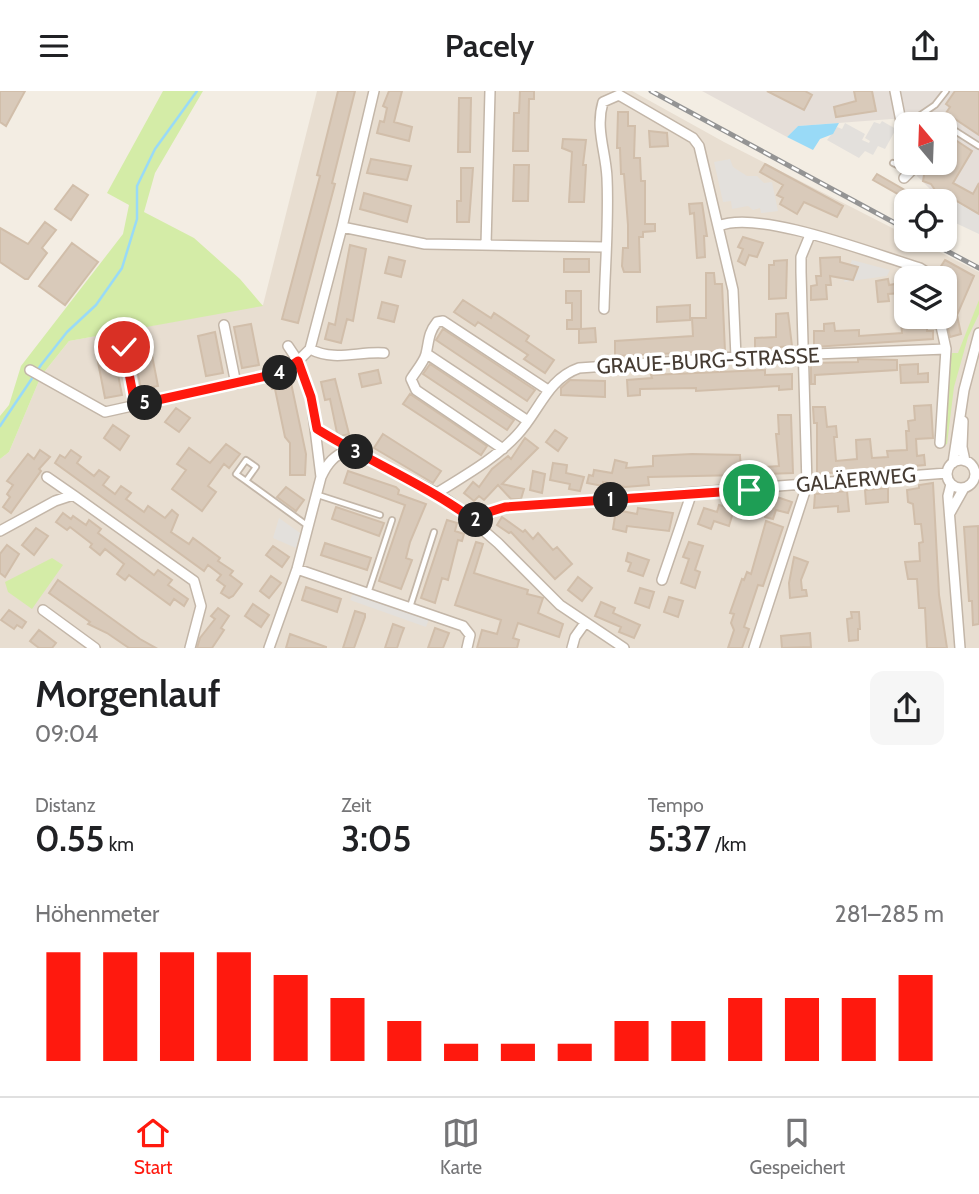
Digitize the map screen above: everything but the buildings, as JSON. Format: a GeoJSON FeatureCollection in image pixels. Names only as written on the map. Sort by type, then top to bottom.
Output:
{"type":"FeatureCollection","features":[{"type":"Feature","properties":{"kind":"street"},"geometry":{"type":"LineString","coordinates":[[30,370],[105,412],[280,373],[298,361],[310,349],[374,91]]}},
{"type":"Feature","properties":{"kind":"street"},"geometry":{"type":"LineString","coordinates":[[486,245],[490,91]]}},
{"type":"Feature","properties":{"kind":"street"},"geometry":{"type":"LineString","coordinates":[[895,91],[900,112]]}},
{"type":"Feature","properties":{"kind":"street"},"geometry":{"type":"LineString","coordinates":[[604,309],[607,176],[599,134],[600,111],[603,102],[619,95],[693,138],[703,154],[733,290],[736,358]]}},
{"type":"Feature","properties":{"kind":"street"},"geometry":{"type":"LineString","coordinates":[[719,226],[738,221],[810,235],[913,266]]}},
{"type":"Feature","properties":{"kind":"street"},"geometry":{"type":"LineString","coordinates":[[342,227],[425,244],[605,247]]}},
{"type":"Feature","properties":{"kind":"street"},"geometry":{"type":"LineString","coordinates":[[754,648],[807,485],[801,257],[810,235]]}},
{"type":"Feature","properties":{"kind":"street"},"geometry":{"type":"LineString","coordinates":[[503,449],[416,390],[411,379],[427,354],[426,346],[433,327],[437,322],[443,321],[548,390]]}},
{"type":"Feature","properties":{"kind":"street"},"geometry":{"type":"LineString","coordinates":[[224,325],[236,384]]}},
{"type":"Feature","properties":{"kind":"street"},"geometry":{"type":"LineString","coordinates":[[940,443],[946,349],[942,329]]}},
{"type":"Feature","properties":{"kind":"street"},"geometry":{"type":"LineString","coordinates":[[960,648],[948,496],[951,484],[947,473],[953,463],[963,395],[979,333]]}},
{"type":"Feature","properties":{"kind":"street"},"geometry":{"type":"LineString","coordinates":[[288,346],[298,361],[311,397],[321,477]]}},
{"type":"Feature","properties":{"kind":"street"},"geometry":{"type":"LineString","coordinates":[[124,347],[135,405]]}},
{"type":"Feature","properties":{"kind":"street"},"geometry":{"type":"LineString","coordinates":[[310,349],[335,358],[366,352],[384,353]]}},
{"type":"Feature","properties":{"kind":"street","name":"GRAUE-BURG-STRASSE"},"geometry":{"type":"LineString","coordinates":[[437,493],[503,449],[528,421],[548,390],[566,372],[579,368],[946,349]]}},
{"type":"Feature","properties":{"kind":"street"},"geometry":{"type":"LineString","coordinates":[[427,354],[528,421]]}},
{"type":"Feature","properties":{"kind":"street"},"geometry":{"type":"LineString","coordinates":[[963,395],[962,447],[965,461]]}},
{"type":"Feature","properties":{"kind":"street"},"geometry":{"type":"LineString","coordinates":[[317,429],[349,449],[437,493],[474,520],[561,604],[624,648]]}},
{"type":"Feature","properties":{"kind":"street"},"geometry":{"type":"LineString","coordinates":[[269,648],[297,569],[321,477],[327,463],[349,449]]}},
{"type":"Feature","properties":{"kind":"street"},"geometry":{"type":"LineString","coordinates":[[950,515],[957,498],[964,488],[974,481],[977,474],[972,465],[965,461],[953,463]]}},
{"type":"Feature","properties":{"kind":"street","name":"GALÄERWEG"},"geometry":{"type":"LineString","coordinates":[[474,520],[505,507],[691,495],[947,473]]}},
{"type":"Feature","properties":{"kind":"street"},"geometry":{"type":"LineString","coordinates":[[47,477],[194,581],[201,606],[190,648]]}},
{"type":"Feature","properties":{"kind":"street"},"geometry":{"type":"LineString","coordinates":[[951,484],[964,488]]}},
{"type":"Feature","properties":{"kind":"street"},"geometry":{"type":"LineString","coordinates":[[0,531],[55,501],[73,495]]}},
{"type":"Feature","properties":{"kind":"street"},"geometry":{"type":"LineString","coordinates":[[662,580],[691,495]]}},
{"type":"Feature","properties":{"kind":"street"},"geometry":{"type":"LineString","coordinates":[[297,569],[466,628],[470,635],[467,648]]}},
{"type":"Feature","properties":{"kind":"street"},"geometry":{"type":"LineString","coordinates":[[43,610],[95,648]]}},
{"type":"Feature","properties":{"kind":"street"},"geometry":{"type":"LineString","coordinates":[[572,648],[585,623]]}},
{"type":"Feature","properties":{"kind":"lane"},"geometry":{"type":"LineString","coordinates":[[924,112],[935,105],[946,91]]}},
{"type":"Feature","properties":{"kind":"lane"},"geometry":{"type":"LineString","coordinates":[[957,132],[979,146]]}},
{"type":"Feature","properties":{"kind":"lane"},"geometry":{"type":"LineString","coordinates":[[246,481],[256,467],[246,460],[236,474],[308,527]]}},
{"type":"Feature","properties":{"kind":"lane"},"geometry":{"type":"LineString","coordinates":[[318,495],[380,515]]}},
{"type":"Feature","properties":{"kind":"lane"},"geometry":{"type":"LineString","coordinates":[[368,593],[392,520]]}},
{"type":"Feature","properties":{"kind":"lane"},"geometry":{"type":"LineString","coordinates":[[409,608],[433,532]]}},
{"type":"Feature","properties":{"kind":"shaded area"},"geometry":{"type":"Polygon","coordinates":[[[317,91],[632,91],[724,142],[894,229],[894,252],[940,252],[979,272],[979,648],[0,648],[0,459],[9,452],[41,376],[69,341],[263,305],[317,91]]]}},
{"type":"Feature","properties":{"kind":"shaded area"},"geometry":{"type":"Polygon","coordinates":[[[702,91],[979,91],[979,215],[957,203],[957,189],[930,189],[917,175],[957,175],[957,112],[894,112],[894,119],[798,126],[787,137],[702,91]]]}},
{"type":"Feature","properties":{"kind":"shaded area"},"geometry":{"type":"Polygon","coordinates":[[[882,121],[894,128],[894,133],[885,149],[878,146],[873,155],[865,151],[859,158],[827,140],[837,127],[842,129],[845,123],[865,134],[862,140],[869,143],[865,138],[874,122],[880,124],[882,121]]]}},
{"type":"Feature","properties":{"kind":"shaded area"},"geometry":{"type":"Polygon","coordinates":[[[730,159],[733,167],[747,176],[757,176],[764,183],[772,182],[778,211],[761,213],[760,208],[753,210],[748,206],[732,209],[731,201],[723,202],[714,162],[730,159]]]}},
{"type":"Feature","properties":{"kind":"shaded area"},"geometry":{"type":"Polygon","coordinates":[[[957,203],[979,215],[979,234],[957,224],[957,203]]]}},
{"type":"Feature","properties":{"kind":"shaded area"},"geometry":{"type":"Polygon","coordinates":[[[852,260],[890,270],[887,276],[844,282],[852,260]]]}},
{"type":"Feature","properties":{"kind":"shaded area"},"geometry":{"type":"Polygon","coordinates":[[[279,518],[300,533],[296,548],[273,538],[279,518]]]}},
{"type":"Feature","properties":{"kind":"shaded area"},"geometry":{"type":"Polygon","coordinates":[[[353,593],[429,619],[426,627],[350,600],[353,593]]]}},
{"type":"Feature","properties":{"kind":"green space"},"geometry":{"type":"Polygon","coordinates":[[[163,91],[203,91],[155,173],[144,212],[194,238],[240,279],[263,306],[69,341],[41,376],[9,452],[0,459],[0,416],[9,405],[21,366],[123,234],[129,205],[107,193],[163,91]]]}},
{"type":"Feature","properties":{"kind":"green space"},"geometry":{"type":"Polygon","coordinates":[[[979,300],[979,314],[968,337],[954,387],[947,444],[943,446],[952,353],[958,353],[979,300]]]}},
{"type":"Feature","properties":{"kind":"green space"},"geometry":{"type":"Polygon","coordinates":[[[52,558],[63,565],[32,609],[8,592],[5,582],[52,558]]]}},
{"type":"Feature","properties":{"kind":"water"},"geometry":{"type":"Polygon","coordinates":[[[839,123],[833,134],[820,139],[813,150],[787,137],[798,126],[839,123]]]}},
{"type":"Feature","properties":{"kind":"waterway"},"geometry":{"type":"LineString","coordinates":[[0,426],[41,365],[67,332],[96,305],[122,268],[137,219],[137,186],[155,149],[197,91]]}},
{"type":"Feature","properties":{"kind":"railway"},"geometry":{"type":"LineString","coordinates":[[651,91],[894,223]]}},
{"type":"Feature","properties":{"kind":"railway"},"geometry":{"type":"LineString","coordinates":[[949,252],[979,268]]}},
{"type":"Feature","properties":{"kind":"route"},"geometry":{"type":"LineString","coordinates":[[124,347],[135,405],[280,373],[298,361],[311,397],[317,429],[349,449],[437,493],[474,520],[505,507],[749,490]]}}]}
